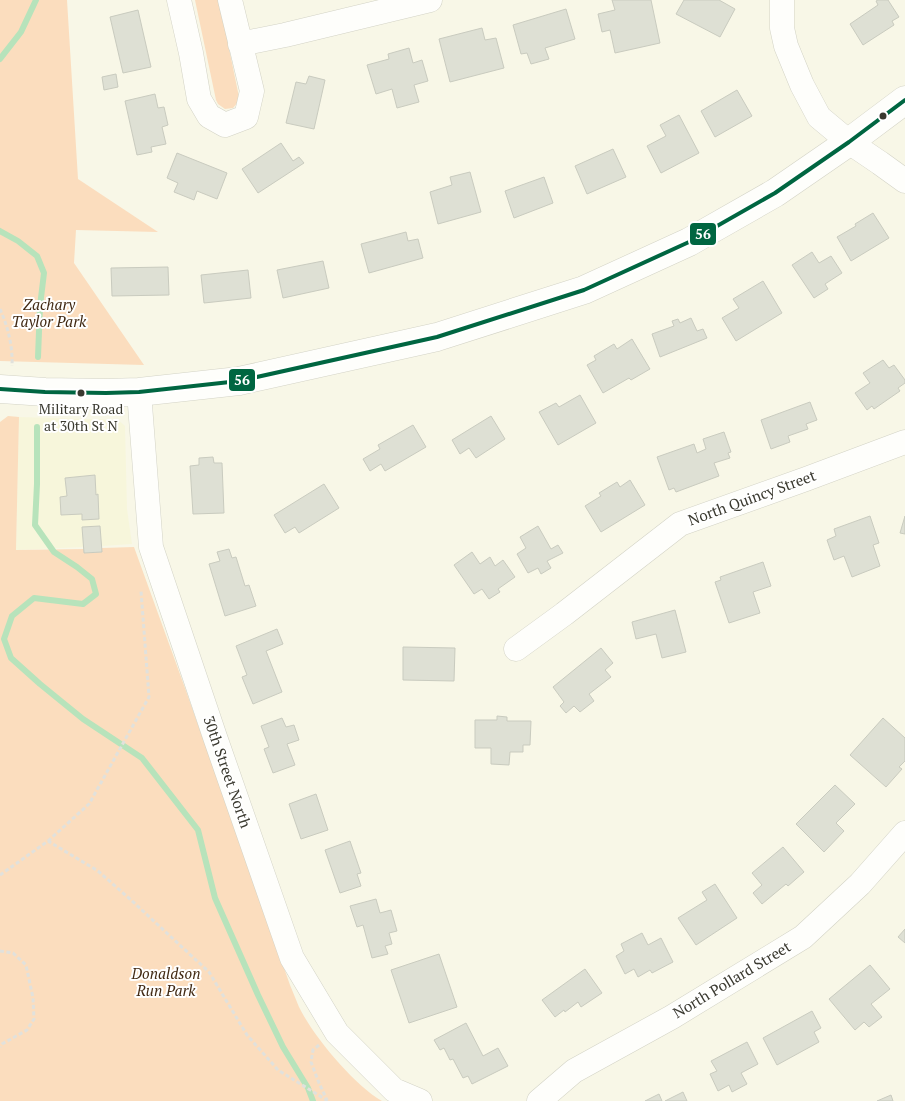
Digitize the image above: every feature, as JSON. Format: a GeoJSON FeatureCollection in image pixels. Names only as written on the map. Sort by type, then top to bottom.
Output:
{"type":"FeatureCollection","features":[{"type":"Feature","properties":{"kind":"main road"},"geometry":{"type":"LineString","coordinates":[[5,389],[44,392],[139,392],[239,381],[436,338],[584,290],[689,242],[775,193],[849,142],[905,100]]}},
{"type":"Feature","properties":{"kind":"street"},"geometry":{"type":"LineString","coordinates":[[179,0],[199,99],[209,116],[225,125],[246,117],[252,91],[230,0]]}},
{"type":"Feature","properties":{"kind":"street"},"geometry":{"type":"LineString","coordinates":[[240,44],[285,36],[430,0]]}},
{"type":"Feature","properties":{"kind":"street"},"geometry":{"type":"LineString","coordinates":[[782,0],[782,28],[786,46],[802,85],[820,116],[849,142],[905,182]]}},
{"type":"Feature","properties":{"kind":"street","name":"30th Street North"},"geometry":{"type":"LineString","coordinates":[[139,392],[151,547],[292,958],[337,1033],[394,1090],[420,1101]]}},
{"type":"Feature","properties":{"kind":"street","name":"North Quincy Street"},"geometry":{"type":"LineString","coordinates":[[516,650],[680,524],[905,442]]}},
{"type":"Feature","properties":{"kind":"street","name":"North Pollard Street"},"geometry":{"type":"LineString","coordinates":[[539,1101],[574,1071],[672,1017],[803,937],[860,884],[905,833]]}},
{"type":"Feature","properties":{"kind":"path"},"geometry":{"type":"LineString","coordinates":[[0,310],[8,329],[12,362],[5,389]]}},
{"type":"Feature","properties":{"kind":"path"},"geometry":{"type":"LineString","coordinates":[[0,875],[48,841],[89,804],[149,697],[141,588]]}},
{"type":"Feature","properties":{"kind":"path"},"geometry":{"type":"LineString","coordinates":[[48,841],[98,871],[210,972],[247,1034],[278,1070],[328,1101]]}},
{"type":"Feature","properties":{"kind":"path"},"geometry":{"type":"LineString","coordinates":[[0,951],[13,952],[26,965],[33,998],[34,1019],[27,1030],[0,1047]]}},
{"type":"Feature","properties":{"kind":"path"},"geometry":{"type":"LineString","coordinates":[[323,1043],[313,1050],[312,1062],[328,1101]]}},
{"type":"Feature","properties":{"kind":"shaded area"},"geometry":{"type":"Polygon","coordinates":[[[19,417],[118,420],[125,426],[127,509],[132,544],[102,546],[102,552],[84,553],[83,547],[16,550],[19,417]]]}},
{"type":"Feature","properties":{"kind":"green space","name":"Zachary Taylor Park"},"geometry":{"type":"Polygon","coordinates":[[[0,0],[67,0],[78,179],[158,232],[76,230],[74,263],[144,365],[0,361],[0,0]]]}},
{"type":"Feature","properties":{"kind":"green space"},"geometry":{"type":"Polygon","coordinates":[[[195,0],[219,0],[239,97],[238,102],[233,108],[225,109],[216,100],[195,0]]]}},
{"type":"Feature","properties":{"kind":"green space","name":"Donaldson Run Park"},"geometry":{"type":"Polygon","coordinates":[[[8,416],[19,417],[16,550],[84,549],[84,553],[102,552],[102,548],[134,547],[299,1007],[314,1032],[335,1059],[359,1084],[382,1101],[0,1101],[0,422],[8,416]]]}},
{"type":"Feature","properties":{"kind":"building"},"geometry":{"type":"Polygon","coordinates":[[[612,0],[651,0],[660,43],[615,53],[610,30],[602,32],[598,14],[615,10],[612,0]]]}},
{"type":"Feature","properties":{"kind":"building"},"geometry":{"type":"Polygon","coordinates":[[[684,0],[719,0],[735,9],[720,37],[676,14],[684,0]]]}},
{"type":"Feature","properties":{"kind":"building"},"geometry":{"type":"Polygon","coordinates":[[[888,0],[899,17],[892,21],[894,25],[863,45],[850,24],[878,5],[876,1],[888,0]]]}},
{"type":"Feature","properties":{"kind":"building"},"geometry":{"type":"Polygon","coordinates":[[[566,9],[575,39],[545,48],[549,59],[531,64],[527,53],[521,54],[513,25],[566,9]]]}},
{"type":"Feature","properties":{"kind":"building"},"geometry":{"type":"Polygon","coordinates":[[[138,10],[151,67],[123,73],[110,17],[138,10]]]}},
{"type":"Feature","properties":{"kind":"building"},"geometry":{"type":"Polygon","coordinates":[[[482,28],[485,40],[496,38],[504,68],[450,82],[439,39],[482,28]]]}},
{"type":"Feature","properties":{"kind":"building"},"geometry":{"type":"Polygon","coordinates":[[[409,48],[413,63],[422,60],[428,81],[414,85],[419,102],[397,108],[392,89],[376,94],[367,65],[389,59],[388,54],[409,48]]]}},
{"type":"Feature","properties":{"kind":"building"},"geometry":{"type":"Polygon","coordinates":[[[116,74],[118,87],[104,90],[102,77],[116,74]]]}},
{"type":"Feature","properties":{"kind":"building"},"geometry":{"type":"Polygon","coordinates":[[[309,76],[325,80],[314,129],[286,123],[296,82],[306,84],[309,76]]]}},
{"type":"Feature","properties":{"kind":"building"},"geometry":{"type":"Polygon","coordinates":[[[737,90],[752,116],[715,137],[701,111],[737,90]]]}},
{"type":"Feature","properties":{"kind":"building"},"geometry":{"type":"Polygon","coordinates":[[[155,94],[158,108],[164,107],[168,125],[162,127],[166,144],[151,147],[152,152],[137,155],[125,101],[155,94]]]}},
{"type":"Feature","properties":{"kind":"building"},"geometry":{"type":"Polygon","coordinates":[[[679,115],[699,153],[661,173],[647,146],[666,136],[660,125],[679,115]]]}},
{"type":"Feature","properties":{"kind":"building"},"geometry":{"type":"Polygon","coordinates":[[[281,143],[293,161],[299,157],[304,163],[258,193],[242,169],[281,143]]]}},
{"type":"Feature","properties":{"kind":"building"},"geometry":{"type":"Polygon","coordinates":[[[613,149],[626,177],[587,194],[575,166],[613,149]]]}},
{"type":"Feature","properties":{"kind":"building"},"geometry":{"type":"Polygon","coordinates":[[[177,153],[227,173],[217,199],[197,191],[194,200],[174,192],[178,183],[167,178],[177,153]]]}},
{"type":"Feature","properties":{"kind":"building"},"geometry":{"type":"Polygon","coordinates":[[[470,172],[481,212],[438,224],[430,192],[452,185],[450,177],[470,172]]]}},
{"type":"Feature","properties":{"kind":"building"},"geometry":{"type":"Polygon","coordinates":[[[544,177],[553,203],[514,218],[505,191],[544,177]]]}},
{"type":"Feature","properties":{"kind":"building"},"geometry":{"type":"Polygon","coordinates":[[[873,213],[889,238],[851,261],[837,237],[873,213]]]}},
{"type":"Feature","properties":{"kind":"building"},"geometry":{"type":"Polygon","coordinates":[[[406,232],[408,241],[418,239],[423,258],[369,273],[361,244],[406,232]]]}},
{"type":"Feature","properties":{"kind":"building"},"geometry":{"type":"Polygon","coordinates":[[[812,252],[819,263],[831,256],[842,273],[825,284],[828,289],[814,298],[792,265],[812,252]]]}},
{"type":"Feature","properties":{"kind":"building"},"geometry":{"type":"Polygon","coordinates":[[[323,261],[329,288],[283,298],[277,270],[323,261]]]}},
{"type":"Feature","properties":{"kind":"building"},"geometry":{"type":"Polygon","coordinates":[[[168,267],[169,295],[112,296],[111,268],[168,267]]]}},
{"type":"Feature","properties":{"kind":"building"},"geometry":{"type":"Polygon","coordinates":[[[248,270],[251,298],[204,303],[201,275],[248,270]]]}},
{"type":"Feature","properties":{"kind":"building"},"geometry":{"type":"Polygon","coordinates":[[[763,281],[782,313],[736,341],[722,318],[739,308],[733,299],[763,281]]]}},
{"type":"Feature","properties":{"kind":"building"},"geometry":{"type":"Polygon","coordinates":[[[691,318],[697,331],[703,329],[707,338],[660,357],[652,334],[674,326],[672,321],[678,319],[680,323],[691,318]]]}},
{"type":"Feature","properties":{"kind":"building"},"geometry":{"type":"Polygon","coordinates":[[[632,339],[650,369],[631,380],[629,378],[603,393],[587,365],[596,360],[594,356],[614,344],[617,349],[632,339]]]}},
{"type":"Feature","properties":{"kind":"building"},"geometry":{"type":"Polygon","coordinates":[[[883,360],[889,368],[894,365],[905,380],[905,383],[898,388],[900,391],[874,409],[872,406],[867,410],[855,393],[870,383],[863,373],[883,360]]]}},
{"type":"Feature","properties":{"kind":"building"},"geometry":{"type":"Polygon","coordinates":[[[580,395],[596,423],[558,445],[539,412],[556,403],[559,407],[580,395]]]}},
{"type":"Feature","properties":{"kind":"building"},"geometry":{"type":"Polygon","coordinates":[[[810,402],[817,420],[806,424],[808,429],[788,436],[790,442],[771,449],[761,420],[810,402]]]}},
{"type":"Feature","properties":{"kind":"building"},"geometry":{"type":"Polygon","coordinates":[[[491,416],[505,439],[476,458],[469,448],[460,454],[452,440],[491,416]]]}},
{"type":"Feature","properties":{"kind":"building"},"geometry":{"type":"Polygon","coordinates":[[[413,425],[426,447],[385,471],[381,464],[370,471],[363,459],[380,449],[378,445],[413,425]]]}},
{"type":"Feature","properties":{"kind":"building"},"geometry":{"type":"Polygon","coordinates":[[[724,432],[731,452],[728,453],[730,458],[714,463],[719,476],[676,492],[674,488],[669,490],[657,457],[694,444],[697,453],[706,449],[703,439],[724,432]]]}},
{"type":"Feature","properties":{"kind":"building"},"geometry":{"type":"Polygon","coordinates":[[[213,457],[214,463],[222,463],[224,513],[193,514],[190,466],[199,465],[199,458],[213,457]]]}},
{"type":"Feature","properties":{"kind":"building"},"geometry":{"type":"Polygon","coordinates":[[[95,475],[99,519],[82,520],[82,514],[61,515],[60,497],[67,496],[65,478],[95,475]]]}},
{"type":"Feature","properties":{"kind":"building"},"geometry":{"type":"Polygon","coordinates":[[[630,480],[645,505],[601,532],[585,506],[601,496],[599,493],[617,482],[620,487],[630,480]]]}},
{"type":"Feature","properties":{"kind":"building"},"geometry":{"type":"Polygon","coordinates":[[[324,484],[339,508],[299,533],[295,527],[285,533],[274,515],[324,484]]]}},
{"type":"Feature","properties":{"kind":"building"},"geometry":{"type":"Polygon","coordinates":[[[870,516],[879,543],[873,545],[880,566],[852,577],[844,556],[834,560],[827,540],[836,536],[834,529],[870,516]]]}},
{"type":"Feature","properties":{"kind":"building"},"geometry":{"type":"Polygon","coordinates":[[[905,516],[905,534],[900,533],[905,516]]]}},
{"type":"Feature","properties":{"kind":"building"},"geometry":{"type":"Polygon","coordinates":[[[100,526],[102,552],[84,553],[82,527],[100,526]]]}},
{"type":"Feature","properties":{"kind":"building"},"geometry":{"type":"Polygon","coordinates":[[[538,526],[551,549],[558,545],[563,553],[547,561],[551,568],[541,574],[538,568],[528,573],[517,554],[526,548],[520,537],[538,526]]]}},
{"type":"Feature","properties":{"kind":"building"},"geometry":{"type":"Polygon","coordinates":[[[229,549],[232,558],[236,557],[245,586],[249,585],[256,606],[225,616],[209,564],[220,561],[217,552],[229,549]]]}},
{"type":"Feature","properties":{"kind":"building"},"geometry":{"type":"Polygon","coordinates":[[[472,552],[480,564],[490,557],[495,566],[503,560],[515,577],[498,589],[500,592],[489,599],[482,589],[474,594],[454,565],[472,552]]]}},
{"type":"Feature","properties":{"kind":"building"},"geometry":{"type":"Polygon","coordinates":[[[763,562],[771,586],[753,592],[760,613],[729,623],[715,582],[721,580],[720,577],[763,562]]]}},
{"type":"Feature","properties":{"kind":"building"},"geometry":{"type":"Polygon","coordinates":[[[675,610],[686,652],[662,658],[656,634],[636,639],[632,622],[675,610]]]}},
{"type":"Feature","properties":{"kind":"building"},"geometry":{"type":"Polygon","coordinates":[[[277,629],[283,644],[266,651],[282,692],[253,704],[242,677],[247,675],[236,646],[277,629]]]}},
{"type":"Feature","properties":{"kind":"building"},"geometry":{"type":"Polygon","coordinates":[[[403,647],[455,648],[454,681],[403,680],[403,647]]]}},
{"type":"Feature","properties":{"kind":"building"},"geometry":{"type":"Polygon","coordinates":[[[601,648],[613,663],[605,670],[611,677],[589,694],[594,701],[580,712],[574,706],[566,713],[560,706],[564,702],[553,687],[601,648]]]}},
{"type":"Feature","properties":{"kind":"building"},"geometry":{"type":"Polygon","coordinates":[[[497,716],[507,717],[507,721],[531,721],[530,745],[523,745],[523,752],[510,752],[509,765],[491,764],[491,748],[475,748],[475,720],[497,720],[497,716]]]}},
{"type":"Feature","properties":{"kind":"building"},"geometry":{"type":"Polygon","coordinates":[[[282,718],[286,727],[294,725],[299,740],[287,744],[295,765],[273,773],[264,749],[269,747],[261,726],[282,718]]]}},
{"type":"Feature","properties":{"kind":"building"},"geometry":{"type":"Polygon","coordinates":[[[883,718],[905,738],[905,761],[899,767],[902,769],[886,787],[850,755],[883,718]]]}},
{"type":"Feature","properties":{"kind":"building"},"geometry":{"type":"Polygon","coordinates":[[[835,785],[855,804],[836,823],[844,831],[824,852],[796,824],[835,785]]]}},
{"type":"Feature","properties":{"kind":"building"},"geometry":{"type":"Polygon","coordinates":[[[316,794],[328,830],[301,839],[289,804],[316,794]]]}},
{"type":"Feature","properties":{"kind":"building"},"geometry":{"type":"Polygon","coordinates":[[[350,841],[361,873],[357,874],[361,886],[340,893],[325,850],[350,841]]]}},
{"type":"Feature","properties":{"kind":"building"},"geometry":{"type":"Polygon","coordinates":[[[783,847],[804,872],[762,904],[753,893],[762,885],[752,873],[783,847]]]}},
{"type":"Feature","properties":{"kind":"building"},"geometry":{"type":"Polygon","coordinates":[[[715,884],[737,918],[696,945],[678,918],[707,900],[702,892],[715,884]]]}},
{"type":"Feature","properties":{"kind":"building"},"geometry":{"type":"Polygon","coordinates":[[[376,899],[380,913],[391,910],[397,931],[389,933],[392,944],[385,946],[388,954],[372,958],[363,925],[357,927],[350,906],[376,899]]]}},
{"type":"Feature","properties":{"kind":"building"},"geometry":{"type":"Polygon","coordinates":[[[905,929],[905,943],[898,937],[905,929]]]}},
{"type":"Feature","properties":{"kind":"building"},"geometry":{"type":"Polygon","coordinates":[[[642,933],[648,945],[661,938],[673,962],[652,973],[650,970],[638,977],[634,969],[625,974],[616,956],[624,951],[621,944],[642,933]]]}},
{"type":"Feature","properties":{"kind":"building"},"geometry":{"type":"Polygon","coordinates":[[[439,954],[457,1007],[409,1023],[391,970],[439,954]]]}},
{"type":"Feature","properties":{"kind":"building"},"geometry":{"type":"Polygon","coordinates":[[[870,965],[890,989],[871,1004],[882,1017],[869,1027],[864,1022],[855,1030],[829,999],[870,965]]]}},
{"type":"Feature","properties":{"kind":"building"},"geometry":{"type":"Polygon","coordinates":[[[585,969],[602,993],[581,1007],[578,1002],[555,1017],[542,1000],[585,969]]]}},
{"type":"Feature","properties":{"kind":"building"},"geometry":{"type":"Polygon","coordinates":[[[812,1011],[821,1028],[814,1032],[819,1042],[777,1065],[763,1038],[812,1011]]]}},
{"type":"Feature","properties":{"kind":"building"},"geometry":{"type":"Polygon","coordinates":[[[466,1023],[483,1056],[498,1048],[508,1066],[472,1084],[468,1076],[463,1078],[453,1059],[450,1060],[444,1048],[440,1050],[434,1040],[466,1023]]]}},
{"type":"Feature","properties":{"kind":"building"},"geometry":{"type":"Polygon","coordinates":[[[747,1042],[758,1064],[741,1073],[747,1084],[732,1092],[729,1085],[718,1091],[710,1074],[717,1071],[711,1061],[747,1042]]]}},
{"type":"Feature","properties":{"kind":"building"},"geometry":{"type":"Polygon","coordinates":[[[683,1092],[687,1101],[665,1101],[683,1092]]]}},
{"type":"Feature","properties":{"kind":"building"},"geometry":{"type":"Polygon","coordinates":[[[659,1094],[662,1101],[645,1101],[659,1094]]]}},
{"type":"Feature","properties":{"kind":"building"},"geometry":{"type":"Polygon","coordinates":[[[891,1095],[893,1101],[877,1101],[891,1095]]]}},
{"type":"Feature","properties":{"kind":"waterway"},"geometry":{"type":"LineString","coordinates":[[0,59],[21,32],[36,0]]}},
{"type":"Feature","properties":{"kind":"waterway"},"geometry":{"type":"LineString","coordinates":[[0,231],[18,241],[37,256],[44,273],[40,306],[38,357]]}},
{"type":"Feature","properties":{"kind":"waterway"},"geometry":{"type":"LineString","coordinates":[[37,427],[35,525],[54,552],[92,579],[96,594],[83,604],[34,598],[12,616],[4,639],[11,658],[83,719],[142,758],[198,830],[215,898],[283,1047],[308,1088],[313,1101]]}},
{"type":"Feature","properties":{"kind":"transit line","name":"56"},"geometry":{"type":"LineString","coordinates":[[0,389],[45,392],[139,392],[239,381],[437,337],[584,290],[689,242],[775,193],[849,142],[905,100]]}},
{"type":"Feature","properties":{"kind":"place","name":"Military Road at 30th St N"},"geometry":{"type":"Point","coordinates":[81,393]}}]}
